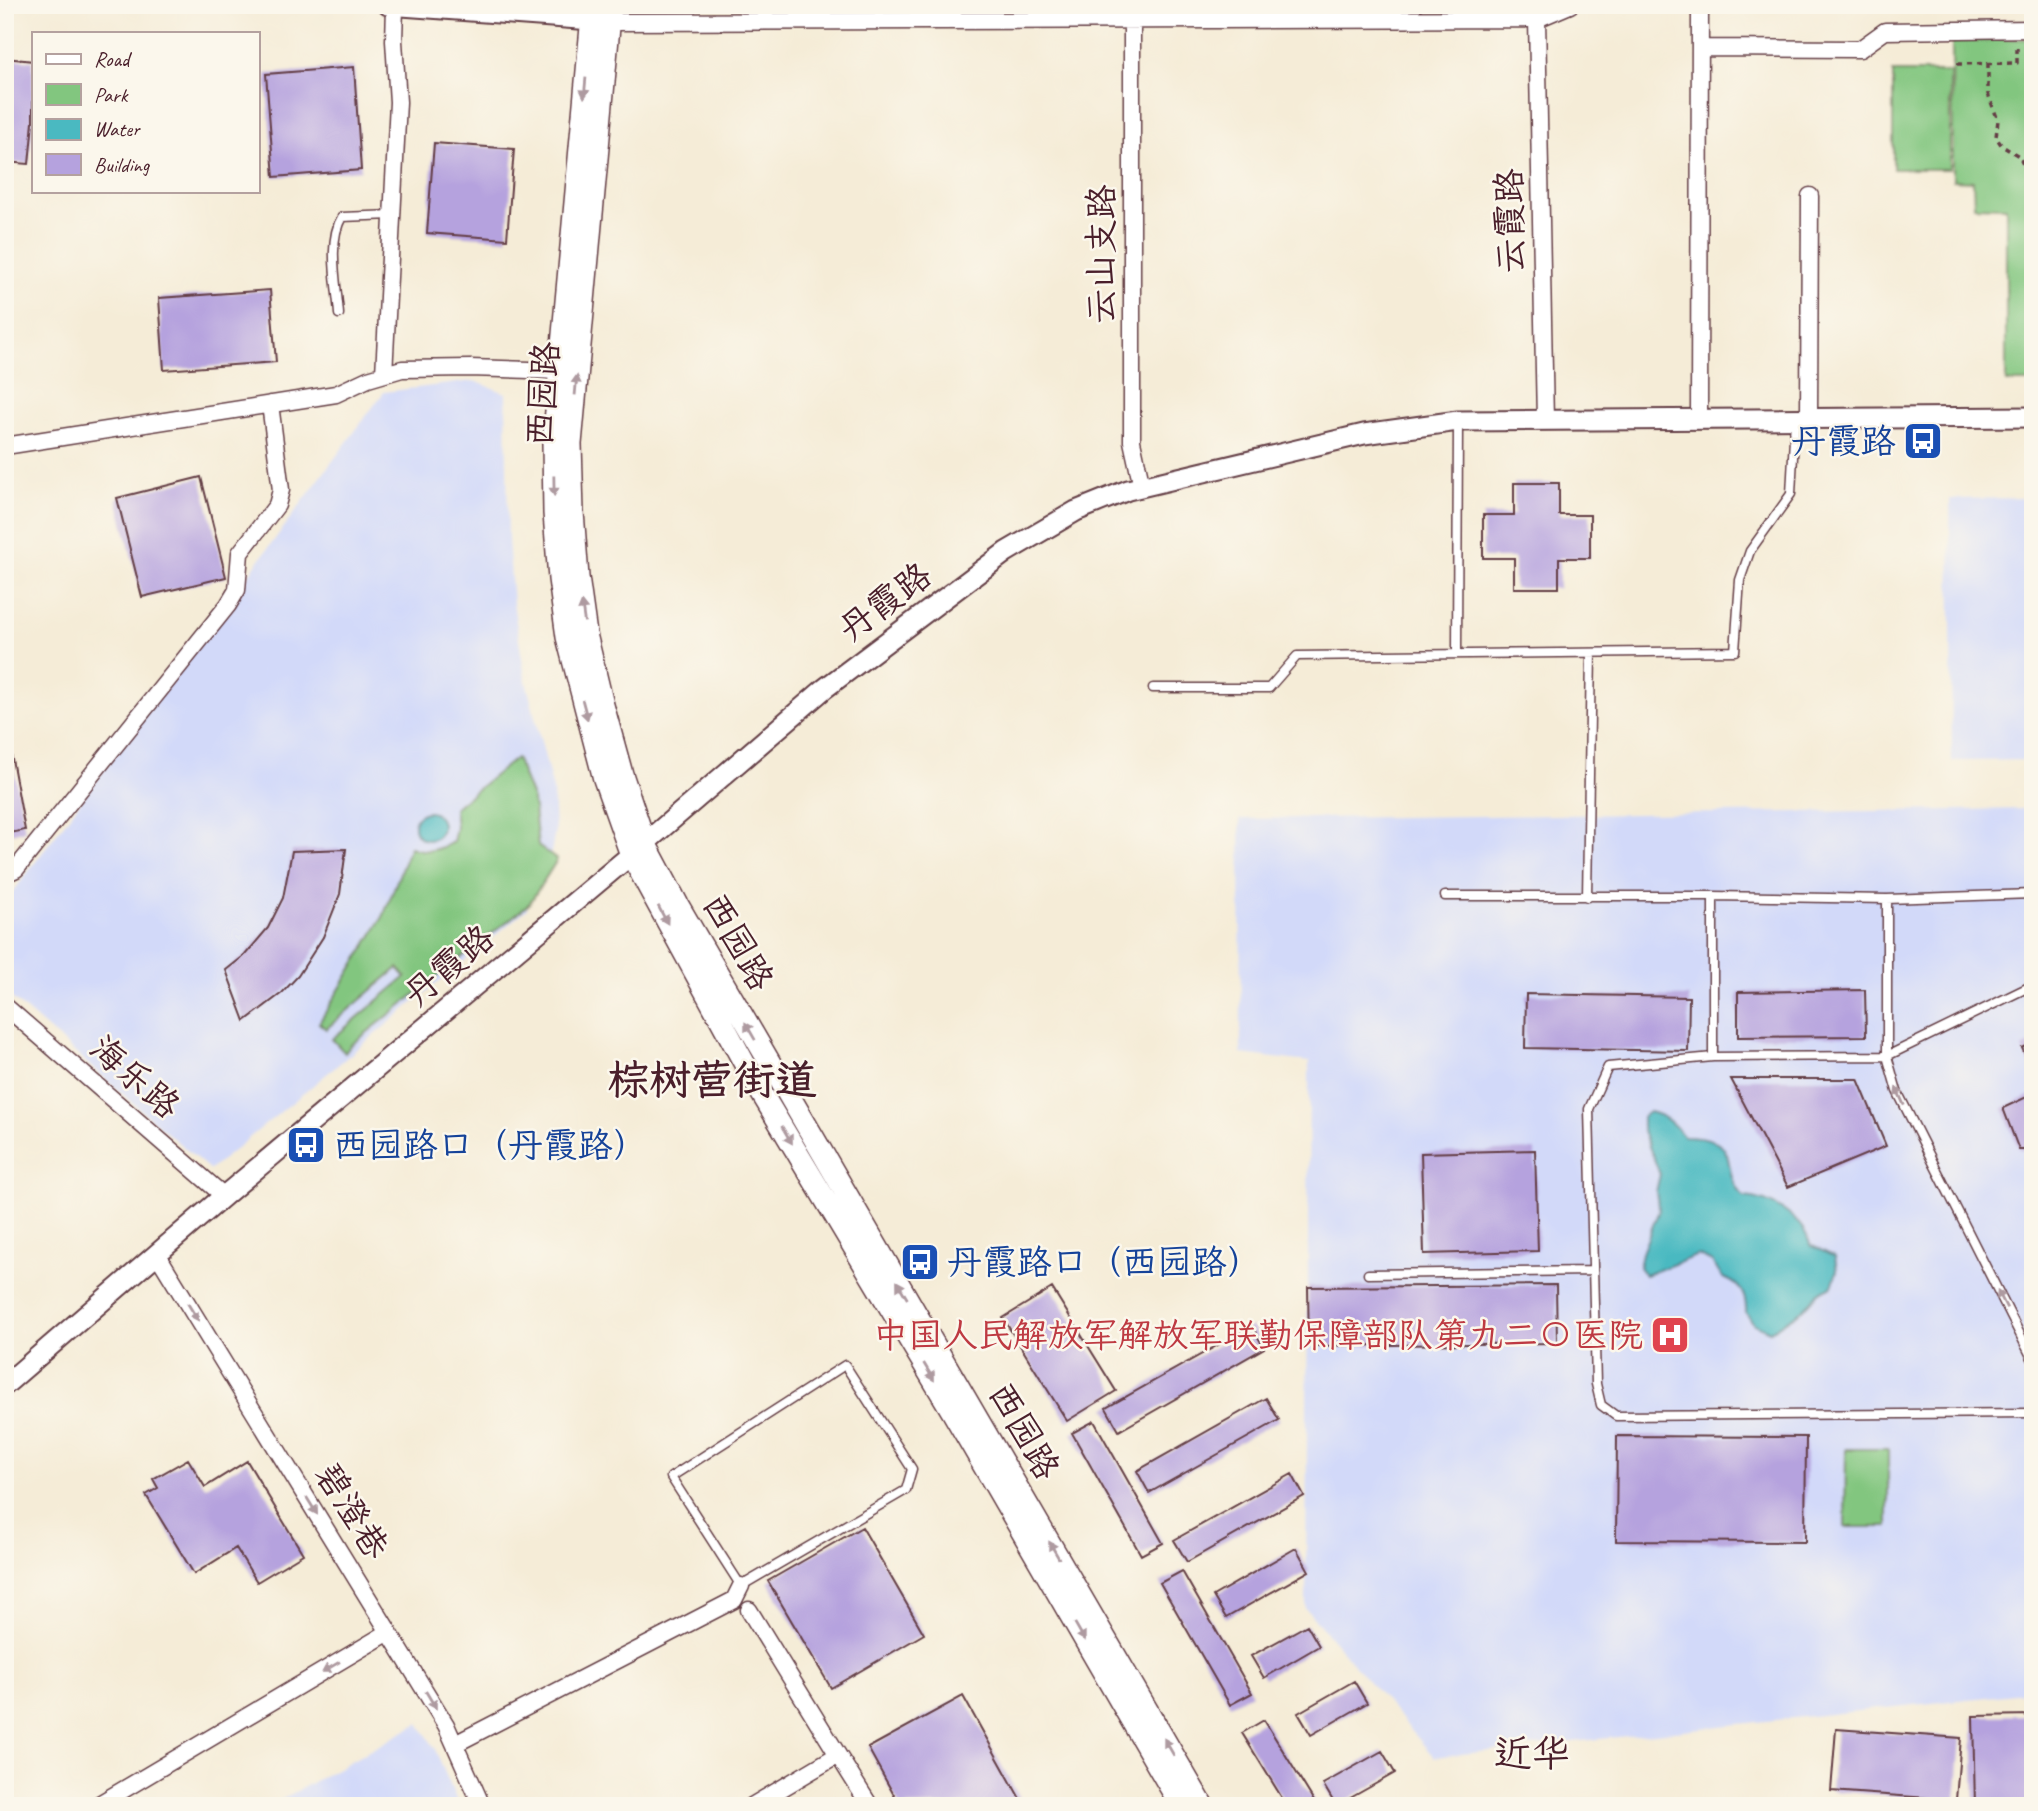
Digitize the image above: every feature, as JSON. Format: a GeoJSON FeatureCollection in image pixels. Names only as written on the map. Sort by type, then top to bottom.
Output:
{"type":"FeatureCollection","features":[{"type":"Feature","properties":{"kind":"main road","name":"西园路"},"geometry":{"type":"LineString","coordinates":[[601,13],[559,371],[553,444],[559,579],[568,637],[604,779],[753,1079],[952,1411],[1181,1806]]}},
{"type":"Feature","properties":{"kind":"main road","name":"西园路"},"geometry":{"type":"LineString","coordinates":[[601,13],[571,444],[573,512],[586,634],[638,849],[678,905],[1203,1806]]}},
{"type":"Feature","properties":{"kind":"street"},"geometry":{"type":"LineString","coordinates":[[388,5],[601,13],[1133,13],[1235,16],[1412,13],[1537,19],[1570,5]]}},
{"type":"Feature","properties":{"kind":"street"},"geometry":{"type":"LineString","coordinates":[[1699,419],[1700,5]]}},
{"type":"Feature","properties":{"kind":"street"},"geometry":{"type":"LineString","coordinates":[[384,374],[398,102],[395,6]]}},
{"type":"Feature","properties":{"kind":"street","name":"云山支路"},"geometry":{"type":"LineString","coordinates":[[1133,13],[1132,441],[1142,487]]}},
{"type":"Feature","properties":{"kind":"street","name":"云霞路"},"geometry":{"type":"LineString","coordinates":[[1537,19],[1545,421]]}},
{"type":"Feature","properties":{"kind":"street"},"geometry":{"type":"LineString","coordinates":[[1700,48],[1860,48],[1885,31],[2025,29]]}},
{"type":"Feature","properties":{"kind":"street"},"geometry":{"type":"LineString","coordinates":[[1802,419],[1810,197]]}},
{"type":"Feature","properties":{"kind":"street"},"geometry":{"type":"LineString","coordinates":[[5,446],[336,394],[368,379],[402,369],[559,371]]}},
{"type":"Feature","properties":{"kind":"street"},"geometry":{"type":"LineString","coordinates":[[5,874],[16,869],[228,606],[237,590],[240,554],[277,505],[281,490],[270,404]]}},
{"type":"Feature","properties":{"kind":"street","name":"丹霞路"},"geometry":{"type":"LineString","coordinates":[[7,1378],[638,849],[824,689],[996,559],[1076,511],[1128,490],[1364,434],[1458,421],[2033,417]]}},
{"type":"Feature","properties":{"kind":"street","name":"海乐路"},"geometry":{"type":"LineString","coordinates":[[5,1006],[224,1196]]}},
{"type":"Feature","properties":{"kind":"street","name":"碧澄巷"},"geometry":{"type":"LineString","coordinates":[[157,1254],[446,1725],[482,1806]]}},
{"type":"Feature","properties":{"kind":"street"},"geometry":{"type":"LineString","coordinates":[[455,1744],[734,1600],[741,1586]]}},
{"type":"Feature","properties":{"kind":"street"},"geometry":{"type":"LineString","coordinates":[[749,1610],[870,1806]]}},
{"type":"Feature","properties":{"kind":"street"},"geometry":{"type":"LineString","coordinates":[[96,1806],[389,1632]]}},
{"type":"Feature","properties":{"kind":"street"},"geometry":{"type":"LineString","coordinates":[[752,1806],[838,1755]]}},
{"type":"Feature","properties":{"kind":"lane"},"geometry":{"type":"LineString","coordinates":[[339,314],[334,240],[337,225],[342,217],[393,215]]}},
{"type":"Feature","properties":{"kind":"lane"},"geometry":{"type":"LineString","coordinates":[[1153,688],[1269,688],[1297,656],[1735,651],[1740,580],[1750,551],[1791,494],[1802,419]]}},
{"type":"Feature","properties":{"kind":"lane"},"geometry":{"type":"LineString","coordinates":[[1457,654],[1458,421]]}},
{"type":"Feature","properties":{"kind":"lane"},"geometry":{"type":"LineString","coordinates":[[1587,897],[1591,653]]}},
{"type":"Feature","properties":{"kind":"lane"},"geometry":{"type":"LineString","coordinates":[[1444,896],[1887,899],[2033,894]]}},
{"type":"Feature","properties":{"kind":"lane"},"geometry":{"type":"LineString","coordinates":[[1713,896],[1713,1057]]}},
{"type":"Feature","properties":{"kind":"lane"},"geometry":{"type":"LineString","coordinates":[[1887,899],[1887,1056],[1897,1091],[2033,1360]]}},
{"type":"Feature","properties":{"kind":"lane"},"geometry":{"type":"LineString","coordinates":[[2033,985],[1887,1056],[1713,1057],[1608,1067],[1589,1109],[1596,1384],[1601,1405],[1616,1416],[2033,1413]]}},
{"type":"Feature","properties":{"kind":"lane"},"geometry":{"type":"LineString","coordinates":[[1368,1274],[1593,1271]]}},
{"type":"Feature","properties":{"kind":"lane"},"geometry":{"type":"LineString","coordinates":[[845,1365],[912,1469],[906,1490],[741,1586],[671,1477],[845,1365]]}},
{"type":"Feature","properties":{"kind":"path"},"geometry":{"type":"LineString","coordinates":[[1957,64],[2017,63],[2025,29]]}},
{"type":"Feature","properties":{"kind":"path"},"geometry":{"type":"LineString","coordinates":[[1988,63],[1988,93],[1998,120],[1996,137],[2001,146],[2019,156],[2033,184]]}},
{"type":"Feature","properties":{"kind":"shaded area"},"geometry":{"type":"Polygon","coordinates":[[[474,381],[506,393],[508,540],[513,603],[525,677],[553,790],[555,831],[548,869],[526,910],[210,1170],[5,992],[5,903],[384,392],[474,381]]]}},
{"type":"Feature","properties":{"kind":"shaded area"},"geometry":{"type":"Polygon","coordinates":[[[2033,498],[2033,760],[1952,761],[1950,499],[2033,498]]]}},
{"type":"Feature","properties":{"kind":"shaded area","name":"中国人民解放军解放军联勤保障部队第九二〇医院"},"geometry":{"type":"Polygon","coordinates":[[[2033,809],[2033,1692],[1434,1757],[1306,1609],[1309,1062],[1241,1054],[1240,819],[2033,809]]]}},
{"type":"Feature","properties":{"kind":"shaded area"},"geometry":{"type":"Polygon","coordinates":[[[419,1723],[434,1747],[459,1806],[270,1806],[419,1723]]]}},
{"type":"Feature","properties":{"kind":"green space"},"geometry":{"type":"Polygon","coordinates":[[[1952,39],[2033,39],[2033,382],[2006,382],[2006,207],[1974,206],[1973,181],[1953,180],[1952,39]]]}},
{"type":"Feature","properties":{"kind":"green space"},"geometry":{"type":"Polygon","coordinates":[[[1893,72],[1950,72],[1950,169],[1893,169],[1893,72]]]}},
{"type":"Feature","properties":{"kind":"green space"},"geometry":{"type":"Polygon","coordinates":[[[516,758],[533,800],[538,846],[557,860],[529,904],[350,1046],[345,1053],[332,1039],[406,977],[398,968],[326,1029],[319,1023],[383,917],[410,847],[432,850],[453,842],[456,827],[454,808],[516,758]]]}},
{"type":"Feature","properties":{"kind":"green space"},"geometry":{"type":"Polygon","coordinates":[[[1846,1449],[1888,1449],[1888,1527],[1845,1527],[1846,1449]]]}},
{"type":"Feature","properties":{"kind":"water"},"geometry":{"type":"Polygon","coordinates":[[[428,812],[438,816],[442,826],[438,836],[428,840],[418,836],[414,826],[418,816],[428,812]]]}},
{"type":"Feature","properties":{"kind":"water"},"geometry":{"type":"Polygon","coordinates":[[[1649,1112],[1669,1121],[1683,1136],[1703,1138],[1724,1148],[1736,1186],[1744,1197],[1764,1201],[1784,1211],[1801,1226],[1810,1245],[1835,1257],[1837,1271],[1832,1286],[1818,1293],[1804,1309],[1770,1331],[1754,1324],[1746,1313],[1744,1296],[1738,1287],[1723,1278],[1712,1262],[1698,1255],[1645,1275],[1639,1267],[1659,1210],[1656,1192],[1660,1174],[1642,1129],[1642,1117],[1649,1112]]]}},
{"type":"Feature","properties":{"kind":"building"},"geometry":{"type":"Polygon","coordinates":[[[5,58],[32,61],[29,164],[5,162],[5,58]]]}},
{"type":"Feature","properties":{"kind":"building"},"geometry":{"type":"Polygon","coordinates":[[[354,67],[361,170],[274,177],[266,74],[354,67]]]}},
{"type":"Feature","properties":{"kind":"building"},"geometry":{"type":"Polygon","coordinates":[[[434,143],[514,149],[507,239],[427,233],[434,143]]]}},
{"type":"Feature","properties":{"kind":"building"},"geometry":{"type":"Polygon","coordinates":[[[270,290],[276,362],[164,370],[159,298],[270,290]]]}},
{"type":"Feature","properties":{"kind":"building"},"geometry":{"type":"Polygon","coordinates":[[[201,477],[226,577],[142,597],[117,498],[201,477]]]}},
{"type":"Feature","properties":{"kind":"building"},"geometry":{"type":"Polygon","coordinates":[[[1514,483],[1559,483],[1559,515],[1590,515],[1590,558],[1559,558],[1559,588],[1514,588],[1514,558],[1483,558],[1483,515],[1514,515],[1514,483]]]}},
{"type":"Feature","properties":{"kind":"building"},"geometry":{"type":"Polygon","coordinates":[[[5,721],[25,830],[5,834],[5,721]]]}},
{"type":"Feature","properties":{"kind":"building"},"geometry":{"type":"Polygon","coordinates":[[[346,849],[340,894],[323,937],[298,976],[282,993],[245,1021],[226,970],[245,955],[268,928],[283,898],[292,851],[346,849]]]}},
{"type":"Feature","properties":{"kind":"building"},"geometry":{"type":"Polygon","coordinates":[[[1865,990],[1866,1036],[1738,1037],[1738,992],[1865,990]]]}},
{"type":"Feature","properties":{"kind":"building"},"geometry":{"type":"Polygon","coordinates":[[[1526,994],[1689,997],[1688,1051],[1525,1048],[1526,994]]]}},
{"type":"Feature","properties":{"kind":"building"},"geometry":{"type":"Polygon","coordinates":[[[2033,1043],[2033,1071],[2022,1048],[2033,1043]]]}},
{"type":"Feature","properties":{"kind":"building"},"geometry":{"type":"Polygon","coordinates":[[[1731,1079],[1858,1079],[1886,1146],[1788,1187],[1731,1079]]]}},
{"type":"Feature","properties":{"kind":"building"},"geometry":{"type":"Polygon","coordinates":[[[2033,1094],[2033,1150],[2019,1150],[2003,1108],[2033,1094]]]}},
{"type":"Feature","properties":{"kind":"building"},"geometry":{"type":"Polygon","coordinates":[[[1535,1150],[1538,1251],[1424,1254],[1421,1153],[1535,1150]]]}},
{"type":"Feature","properties":{"kind":"building"},"geometry":{"type":"Polygon","coordinates":[[[1556,1285],[1557,1343],[1309,1346],[1308,1287],[1556,1285]]]}},
{"type":"Feature","properties":{"kind":"building"},"geometry":{"type":"Polygon","coordinates":[[[1052,1288],[1116,1391],[1067,1421],[1003,1318],[1052,1288]]]}},
{"type":"Feature","properties":{"kind":"building"},"geometry":{"type":"Polygon","coordinates":[[[1252,1326],[1264,1348],[1119,1431],[1106,1408],[1252,1326]]]}},
{"type":"Feature","properties":{"kind":"building"},"geometry":{"type":"Polygon","coordinates":[[[1266,1398],[1279,1420],[1149,1493],[1137,1471],[1266,1398]]]}},
{"type":"Feature","properties":{"kind":"building"},"geometry":{"type":"Polygon","coordinates":[[[1094,1421],[1163,1543],[1141,1555],[1072,1433],[1094,1421]]]}},
{"type":"Feature","properties":{"kind":"building"},"geometry":{"type":"Polygon","coordinates":[[[1617,1436],[1806,1437],[1805,1542],[1616,1541],[1617,1436]]]}},
{"type":"Feature","properties":{"kind":"building"},"geometry":{"type":"Polygon","coordinates":[[[188,1459],[205,1487],[247,1461],[303,1554],[257,1582],[236,1548],[194,1574],[146,1495],[158,1488],[153,1479],[188,1459]]]}},
{"type":"Feature","properties":{"kind":"building"},"geometry":{"type":"Polygon","coordinates":[[[1292,1474],[1304,1496],[1187,1562],[1174,1540],[1292,1474]]]}},
{"type":"Feature","properties":{"kind":"building"},"geometry":{"type":"Polygon","coordinates":[[[862,1527],[924,1634],[831,1688],[768,1581],[862,1527]]]}},
{"type":"Feature","properties":{"kind":"building"},"geometry":{"type":"Polygon","coordinates":[[[1296,1548],[1309,1571],[1226,1618],[1213,1596],[1296,1548]]]}},
{"type":"Feature","properties":{"kind":"building"},"geometry":{"type":"Polygon","coordinates":[[[1182,1571],[1252,1693],[1230,1705],[1160,1583],[1182,1571]]]}},
{"type":"Feature","properties":{"kind":"building"},"geometry":{"type":"Polygon","coordinates":[[[1307,1625],[1319,1646],[1264,1678],[1251,1656],[1307,1625]]]}},
{"type":"Feature","properties":{"kind":"building"},"geometry":{"type":"Polygon","coordinates":[[[1354,1681],[1367,1703],[1311,1735],[1298,1713],[1354,1681]]]}},
{"type":"Feature","properties":{"kind":"building"},"geometry":{"type":"Polygon","coordinates":[[[963,1696],[1023,1804],[900,1806],[868,1748],[963,1696]]]}},
{"type":"Feature","properties":{"kind":"building"},"geometry":{"type":"Polygon","coordinates":[[[2033,1715],[2033,1806],[1975,1806],[1973,1716],[2033,1715]]]}},
{"type":"Feature","properties":{"kind":"building"},"geometry":{"type":"Polygon","coordinates":[[[1264,1720],[1317,1806],[1287,1806],[1242,1733],[1264,1720]]]}},
{"type":"Feature","properties":{"kind":"building"},"geometry":{"type":"Polygon","coordinates":[[[1836,1729],[1961,1738],[1956,1800],[1831,1791],[1836,1729]]]}},
{"type":"Feature","properties":{"kind":"building"},"geometry":{"type":"Polygon","coordinates":[[[1382,1751],[1395,1773],[1336,1806],[1323,1784],[1382,1751]]]}},
{"type":"Feature","properties":{"kind":"building"},"geometry":{"type":"Polygon","coordinates":[[[1643,1797],[1646,1806],[1614,1806],[1614,1805],[1643,1797]]]}},
{"type":"Feature","properties":{"kind":"place","name":"丹霞路"},"geometry":{"type":"Point","coordinates":[1923,441]}},
{"type":"Feature","properties":{"kind":"place","name":"西园路口（丹霞路）"},"geometry":{"type":"Point","coordinates":[306,1145]}},
{"type":"Feature","properties":{"kind":"place","name":"丹霞路口（西园路）"},"geometry":{"type":"Point","coordinates":[920,1262]}},
{"type":"Feature","properties":{"kind":"place","name":"中国人民解放军解放军联勤保障部队第九二〇医院"},"geometry":{"type":"Point","coordinates":[1670,1335]}},
{"type":"Feature","properties":{"kind":"district","name":"棕树营街道"},"geometry":{"type":"Point","coordinates":[712,1080]}},
{"type":"Feature","properties":{"kind":"district","name":"近华"},"geometry":{"type":"Point","coordinates":[1532,1753]}}]}
